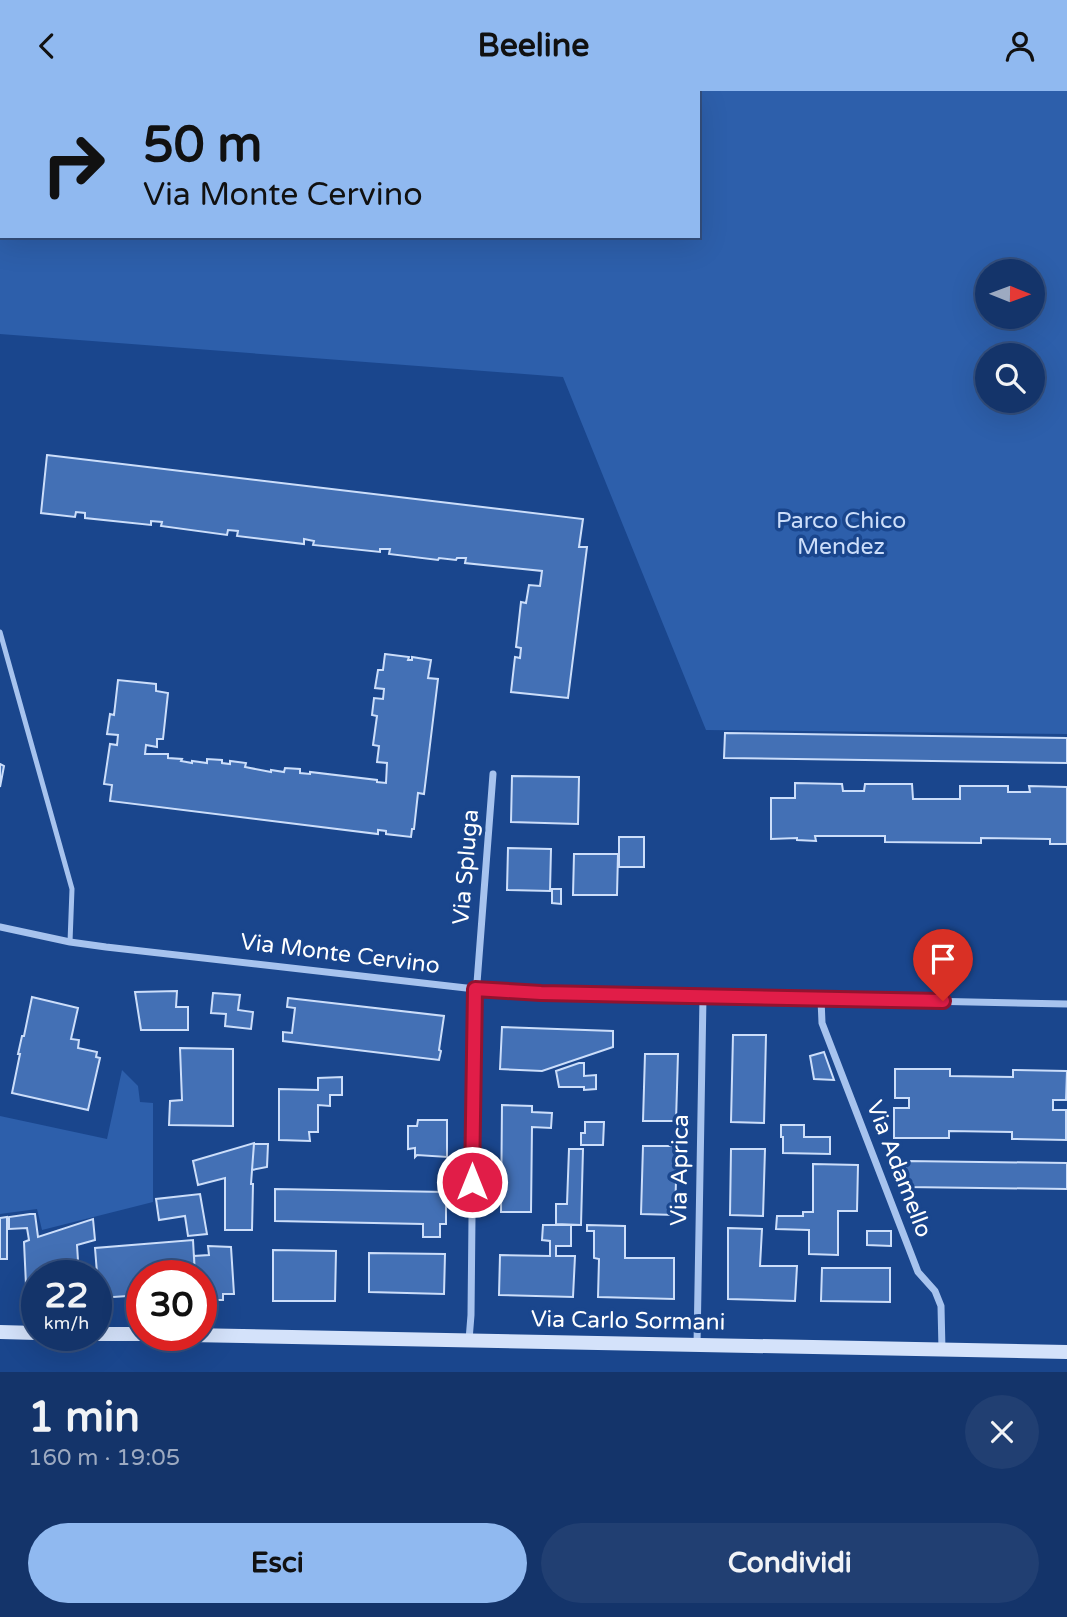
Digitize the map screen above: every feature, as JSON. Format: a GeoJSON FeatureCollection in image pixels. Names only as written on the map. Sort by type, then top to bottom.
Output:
{"type":"FeatureCollection","features":[{"type":"Feature","properties":{"kind":"main road"},"geometry":{"type":"LineString","coordinates":[[0,1332],[21,1332]]}},
{"type":"Feature","properties":{"kind":"main road","name":"Via Carlo Sormani"},"geometry":{"type":"LineString","coordinates":[[217,1336],[1067,1352]]}},
{"type":"Feature","properties":{"kind":"street","name":"Via Spluga"},"geometry":{"type":"LineString","coordinates":[[469,1340],[475,989],[493,774]]}},
{"type":"Feature","properties":{"kind":"street","name":"Via Monte Cervino"},"geometry":{"type":"LineString","coordinates":[[0,927],[70,942],[475,989],[541,993],[1067,1004]]}},
{"type":"Feature","properties":{"kind":"street","name":"Via Aprica"},"geometry":{"type":"LineString","coordinates":[[697,1345],[703,997]]}},
{"type":"Feature","properties":{"kind":"street","name":"Via Adamello"},"geometry":{"type":"LineString","coordinates":[[821,999],[822,1023],[918,1272],[935,1291],[941,1306],[942,1350]]}},
{"type":"Feature","properties":{"kind":"lane"},"geometry":{"type":"LineString","coordinates":[[0,632],[72,890],[70,942]]}},
{"type":"Feature","properties":{"kind":"green space","name":"Parco Chico Mendez"},"geometry":{"type":"Polygon","coordinates":[[[700,91],[1067,91],[1067,734],[706,730],[563,377],[0,334],[0,238],[700,238],[700,91]]]}},
{"type":"Feature","properties":{"kind":"green space"},"geometry":{"type":"Polygon","coordinates":[[[122,1070],[138,1086],[140,1102],[153,1103],[153,1202],[42,1230],[37,1209],[0,1214],[0,1116],[107,1139],[122,1070]]]}},
{"type":"Feature","properties":{"kind":"building"},"geometry":{"type":"Polygon","coordinates":[[[47,455],[583,519],[579,547],[587,547],[568,698],[511,692],[515,657],[520,658],[521,648],[516,647],[521,602],[526,603],[529,585],[540,586],[542,571],[465,563],[466,558],[438,560],[389,554],[390,549],[380,549],[380,552],[313,545],[314,541],[304,539],[304,544],[237,536],[238,531],[228,530],[227,535],[161,526],[162,522],[151,521],[151,525],[85,518],[85,513],[76,512],[75,517],[41,513],[47,455]]]}},
{"type":"Feature","properties":{"kind":"building"},"geometry":{"type":"Polygon","coordinates":[[[385,654],[409,657],[408,660],[412,660],[412,657],[431,660],[428,678],[438,679],[424,794],[418,793],[411,837],[386,834],[386,831],[378,830],[378,834],[110,801],[112,785],[104,784],[110,744],[117,745],[118,735],[107,734],[110,714],[114,715],[118,680],[156,684],[156,691],[168,693],[163,739],[157,739],[157,747],[146,745],[145,754],[168,754],[168,758],[192,763],[207,763],[207,759],[222,760],[222,763],[230,764],[230,761],[246,763],[245,767],[271,772],[284,772],[285,768],[300,769],[300,773],[310,772],[386,783],[387,763],[377,762],[379,746],[373,745],[377,716],[372,715],[374,698],[383,699],[384,689],[375,688],[378,670],[383,670],[385,654]]]}},
{"type":"Feature","properties":{"kind":"building"},"geometry":{"type":"Polygon","coordinates":[[[725,733],[1067,738],[1067,763],[724,758],[725,733]]]}},
{"type":"Feature","properties":{"kind":"building"},"geometry":{"type":"Polygon","coordinates":[[[0,764],[4,766],[0,787],[0,764]]]}},
{"type":"Feature","properties":{"kind":"building"},"geometry":{"type":"Polygon","coordinates":[[[512,776],[579,777],[578,824],[511,822],[512,776]]]}},
{"type":"Feature","properties":{"kind":"building"},"geometry":{"type":"Polygon","coordinates":[[[795,783],[842,784],[843,791],[864,791],[865,784],[912,784],[913,799],[960,799],[960,786],[1008,786],[1008,792],[1030,792],[1029,786],[1067,787],[1067,844],[1050,844],[1050,839],[981,838],[981,843],[885,842],[885,836],[815,836],[816,841],[797,838],[771,839],[771,798],[795,798],[795,783]]]}},
{"type":"Feature","properties":{"kind":"building"},"geometry":{"type":"Polygon","coordinates":[[[619,837],[644,837],[644,867],[619,867],[619,837]]]}},
{"type":"Feature","properties":{"kind":"building"},"geometry":{"type":"Polygon","coordinates":[[[508,848],[551,849],[550,891],[507,890],[508,848]]]}},
{"type":"Feature","properties":{"kind":"building"},"geometry":{"type":"Polygon","coordinates":[[[574,854],[618,854],[617,895],[573,895],[574,854]]]}},
{"type":"Feature","properties":{"kind":"building"},"geometry":{"type":"Polygon","coordinates":[[[552,889],[561,889],[561,904],[552,903],[552,889]]]}},
{"type":"Feature","properties":{"kind":"building"},"geometry":{"type":"Polygon","coordinates":[[[177,991],[176,1007],[188,1007],[188,1030],[141,1030],[135,992],[177,991]]]}},
{"type":"Feature","properties":{"kind":"building"},"geometry":{"type":"Polygon","coordinates":[[[213,993],[240,995],[238,1010],[253,1012],[251,1029],[225,1026],[226,1014],[211,1013],[213,993]]]}},
{"type":"Feature","properties":{"kind":"building"},"geometry":{"type":"Polygon","coordinates":[[[32,997],[78,1008],[71,1039],[79,1040],[78,1048],[97,1052],[96,1057],[100,1058],[88,1110],[12,1093],[32,997]]]}},
{"type":"Feature","properties":{"kind":"building"},"geometry":{"type":"Polygon","coordinates":[[[288,998],[444,1016],[439,1060],[283,1041],[283,1032],[292,1033],[295,1008],[287,1007],[288,998]]]}},
{"type":"Feature","properties":{"kind":"building"},"geometry":{"type":"Polygon","coordinates":[[[502,1027],[613,1031],[613,1047],[542,1071],[500,1069],[502,1027]]]}},
{"type":"Feature","properties":{"kind":"building"},"geometry":{"type":"Polygon","coordinates":[[[733,1035],[766,1035],[764,1123],[731,1122],[733,1035]]]}},
{"type":"Feature","properties":{"kind":"building"},"geometry":{"type":"Polygon","coordinates":[[[180,1048],[233,1049],[233,1126],[169,1125],[170,1101],[182,1100],[180,1048]]]}},
{"type":"Feature","properties":{"kind":"building"},"geometry":{"type":"Polygon","coordinates":[[[824,1052],[834,1080],[814,1079],[810,1056],[824,1052]]]}},
{"type":"Feature","properties":{"kind":"building"},"geometry":{"type":"Polygon","coordinates":[[[645,1054],[678,1054],[676,1121],[643,1121],[645,1054]]]}},
{"type":"Feature","properties":{"kind":"building"},"geometry":{"type":"Polygon","coordinates":[[[584,1063],[584,1076],[596,1075],[596,1089],[559,1087],[556,1071],[584,1063]]]}},
{"type":"Feature","properties":{"kind":"building"},"geometry":{"type":"Polygon","coordinates":[[[895,1069],[950,1069],[950,1076],[1013,1077],[1013,1070],[1067,1071],[1066,1100],[1053,1100],[1053,1110],[1066,1110],[1066,1140],[1012,1139],[1012,1132],[949,1131],[949,1138],[894,1138],[894,1108],[909,1108],[909,1098],[895,1098],[895,1069]]]}},
{"type":"Feature","properties":{"kind":"building"},"geometry":{"type":"Polygon","coordinates":[[[342,1077],[342,1095],[330,1095],[330,1106],[318,1105],[318,1132],[309,1132],[310,1141],[279,1140],[279,1089],[318,1090],[318,1078],[342,1077]]]}},
{"type":"Feature","properties":{"kind":"building"},"geometry":{"type":"Polygon","coordinates":[[[502,1105],[532,1106],[532,1112],[552,1113],[551,1128],[532,1127],[531,1212],[501,1212],[502,1105]]]}},
{"type":"Feature","properties":{"kind":"building"},"geometry":{"type":"Polygon","coordinates":[[[418,1120],[447,1120],[447,1157],[415,1157],[415,1148],[408,1149],[408,1126],[417,1126],[418,1120]]]}},
{"type":"Feature","properties":{"kind":"building"},"geometry":{"type":"Polygon","coordinates":[[[585,1122],[604,1122],[603,1145],[581,1145],[585,1122]]]}},
{"type":"Feature","properties":{"kind":"building"},"geometry":{"type":"Polygon","coordinates":[[[781,1125],[804,1125],[804,1137],[830,1137],[830,1154],[783,1153],[781,1125]]]}},
{"type":"Feature","properties":{"kind":"building"},"geometry":{"type":"Polygon","coordinates":[[[254,1143],[252,1230],[225,1230],[225,1178],[198,1185],[193,1161],[254,1143]]]}},
{"type":"Feature","properties":{"kind":"building"},"geometry":{"type":"Polygon","coordinates":[[[254,1144],[268,1144],[267,1167],[252,1170],[254,1144]]]}},
{"type":"Feature","properties":{"kind":"building"},"geometry":{"type":"Polygon","coordinates":[[[643,1146],[677,1146],[675,1215],[641,1214],[643,1146]]]}},
{"type":"Feature","properties":{"kind":"building"},"geometry":{"type":"Polygon","coordinates":[[[569,1149],[583,1149],[581,1225],[556,1224],[556,1204],[567,1204],[569,1149]]]}},
{"type":"Feature","properties":{"kind":"building"},"geometry":{"type":"Polygon","coordinates":[[[731,1149],[765,1149],[763,1216],[730,1215],[731,1149]]]}},
{"type":"Feature","properties":{"kind":"building"},"geometry":{"type":"Polygon","coordinates":[[[906,1161],[1067,1163],[1067,1189],[906,1187],[906,1161]]]}},
{"type":"Feature","properties":{"kind":"building"},"geometry":{"type":"Polygon","coordinates":[[[813,1164],[858,1165],[857,1211],[838,1211],[838,1255],[809,1254],[809,1230],[776,1229],[777,1216],[803,1216],[803,1212],[813,1212],[813,1164]]]}},
{"type":"Feature","properties":{"kind":"building"},"geometry":{"type":"Polygon","coordinates":[[[275,1189],[446,1192],[446,1224],[440,1224],[440,1237],[423,1237],[423,1224],[275,1221],[275,1189]]]}},
{"type":"Feature","properties":{"kind":"building"},"geometry":{"type":"Polygon","coordinates":[[[200,1194],[207,1234],[188,1236],[185,1216],[159,1220],[156,1199],[200,1194]]]}},
{"type":"Feature","properties":{"kind":"building"},"geometry":{"type":"Polygon","coordinates":[[[35,1214],[38,1237],[93,1219],[95,1240],[77,1245],[78,1260],[25,1260],[24,1242],[29,1240],[27,1228],[9,1229],[9,1217],[35,1214]]]}},
{"type":"Feature","properties":{"kind":"building"},"geometry":{"type":"Polygon","coordinates":[[[7,1217],[7,1259],[0,1259],[0,1218],[7,1217]]]}},
{"type":"Feature","properties":{"kind":"building"},"geometry":{"type":"Polygon","coordinates":[[[543,1225],[571,1225],[571,1246],[556,1246],[556,1256],[575,1256],[573,1297],[499,1295],[500,1255],[550,1256],[550,1241],[542,1240],[543,1225]]]}},
{"type":"Feature","properties":{"kind":"building"},"geometry":{"type":"Polygon","coordinates":[[[587,1225],[625,1226],[625,1258],[674,1258],[674,1299],[598,1297],[599,1259],[594,1258],[594,1231],[587,1231],[587,1225]]]}},
{"type":"Feature","properties":{"kind":"building"},"geometry":{"type":"Polygon","coordinates":[[[728,1228],[762,1229],[760,1266],[797,1266],[795,1301],[728,1299],[728,1228]]]}},
{"type":"Feature","properties":{"kind":"building"},"geometry":{"type":"Polygon","coordinates":[[[867,1231],[891,1231],[891,1246],[867,1245],[867,1231]]]}},
{"type":"Feature","properties":{"kind":"building"},"geometry":{"type":"Polygon","coordinates":[[[193,1240],[194,1260],[126,1260],[126,1296],[112,1297],[112,1260],[96,1260],[95,1248],[193,1240]]]}},
{"type":"Feature","properties":{"kind":"building"},"geometry":{"type":"Polygon","coordinates":[[[208,1246],[231,1247],[234,1294],[223,1294],[223,1300],[217,1300],[217,1260],[194,1260],[194,1256],[209,1255],[208,1246]]]}},
{"type":"Feature","properties":{"kind":"building"},"geometry":{"type":"Polygon","coordinates":[[[273,1250],[336,1251],[335,1301],[273,1301],[273,1250]]]}},
{"type":"Feature","properties":{"kind":"building"},"geometry":{"type":"Polygon","coordinates":[[[369,1253],[445,1254],[444,1294],[369,1292],[369,1253]]]}},
{"type":"Feature","properties":{"kind":"building"},"geometry":{"type":"Polygon","coordinates":[[[822,1268],[890,1268],[890,1302],[821,1301],[822,1268]]]}},
{"type":"Feature","properties":{"kind":"route"},"geometry":{"type":"LineString","coordinates":[[472,1182],[475,989],[541,993],[943,1001]]}}]}
